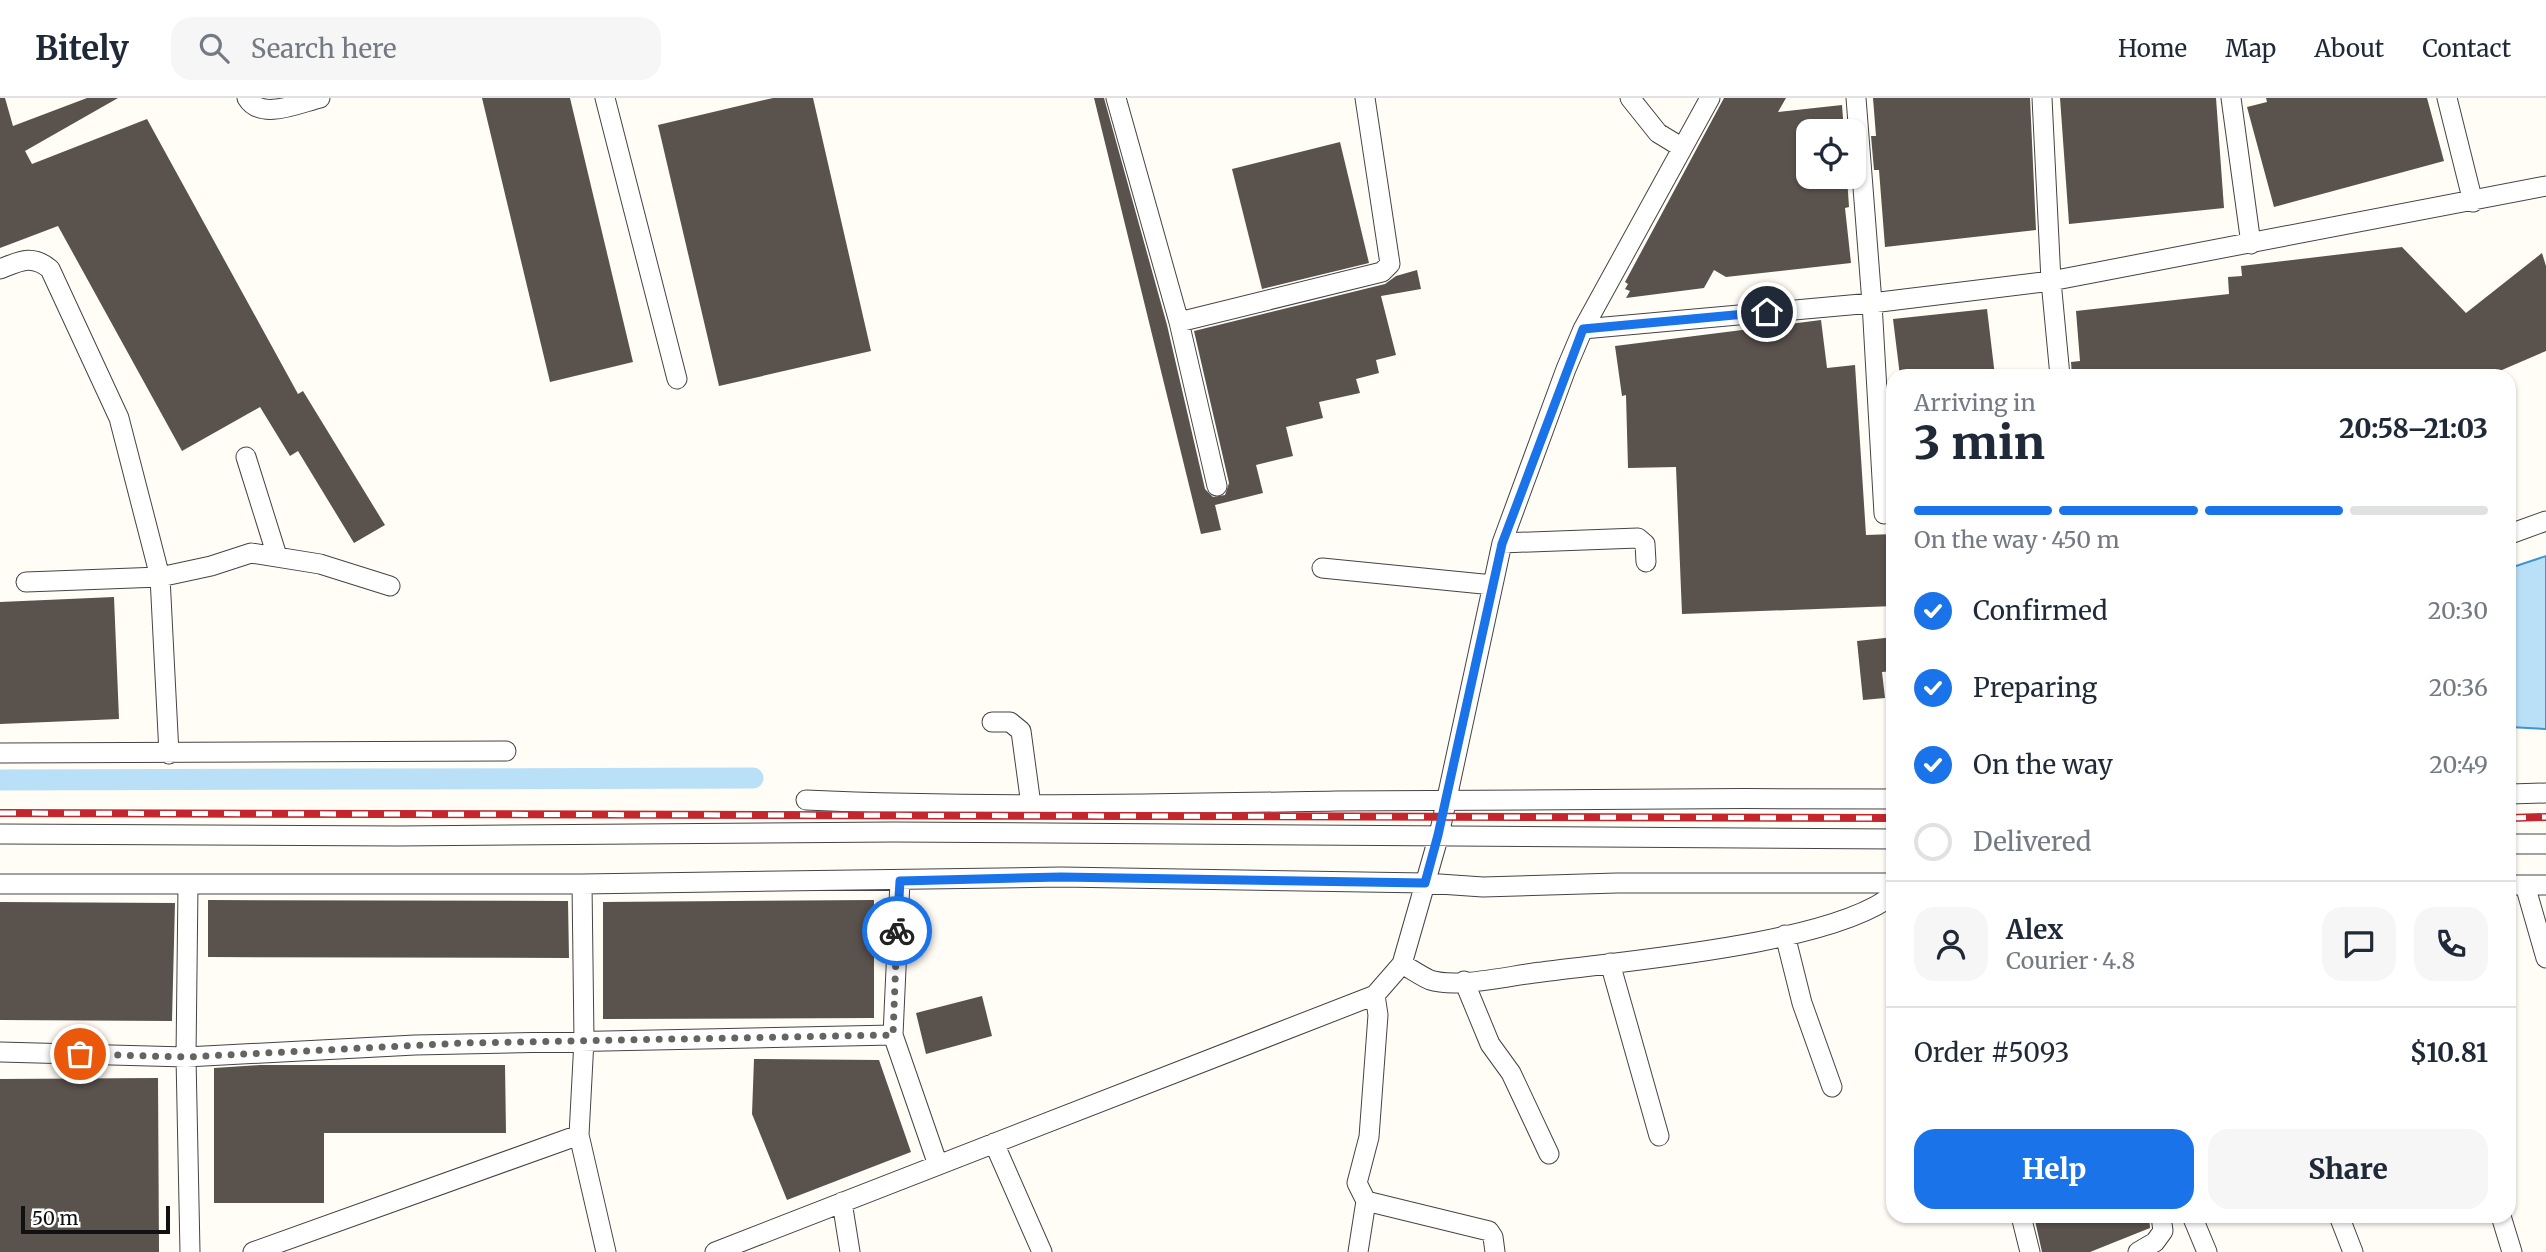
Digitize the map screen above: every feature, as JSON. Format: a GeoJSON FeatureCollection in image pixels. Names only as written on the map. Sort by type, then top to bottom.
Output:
{"type":"FeatureCollection","features":[{"type":"Feature","properties":{"kind":"street"},"geometry":{"type":"LineString","coordinates":[[247,98],[251,105],[262,110],[320,98]]}},
{"type":"Feature","properties":{"kind":"street"},"geometry":{"type":"LineString","coordinates":[[605,98],[677,379]]}},
{"type":"Feature","properties":{"kind":"street"},"geometry":{"type":"LineString","coordinates":[[1116,98],[1179,322],[1217,486]]}},
{"type":"Feature","properties":{"kind":"street"},"geometry":{"type":"LineString","coordinates":[[1179,322],[1382,272],[1390,264],[1365,98]]}},
{"type":"Feature","properties":{"kind":"street"},"geometry":{"type":"LineString","coordinates":[[1630,98],[1658,133],[1681,147]]}},
{"type":"Feature","properties":{"kind":"street"},"geometry":{"type":"LineString","coordinates":[[715,1252],[763,1243],[842,1202],[1374,995],[1402,964],[1438,835],[1502,544],[1583,329],[1710,98]]}},
{"type":"Feature","properties":{"kind":"street"},"geometry":{"type":"LineString","coordinates":[[1856,98],[1872,303],[1884,514]]}},
{"type":"Feature","properties":{"kind":"street"},"geometry":{"type":"LineString","coordinates":[[2042,98],[2051,281],[2059,369]]}},
{"type":"Feature","properties":{"kind":"street"},"geometry":{"type":"LineString","coordinates":[[2231,98],[2251,243]]}},
{"type":"Feature","properties":{"kind":"street"},"geometry":{"type":"LineString","coordinates":[[2447,98],[2473,202]]}},
{"type":"Feature","properties":{"kind":"street"},"geometry":{"type":"LineString","coordinates":[[1583,329],[1872,303],[2051,281],[2546,186]]}},
{"type":"Feature","properties":{"kind":"street"},"geometry":{"type":"LineString","coordinates":[[0,269],[25,258],[39,260],[50,269],[119,418],[160,577],[169,754]]}},
{"type":"Feature","properties":{"kind":"street"},"geometry":{"type":"LineString","coordinates":[[247,457],[277,556]]}},
{"type":"Feature","properties":{"kind":"street"},"geometry":{"type":"LineString","coordinates":[[2516,532],[2546,521]]}},
{"type":"Feature","properties":{"kind":"street"},"geometry":{"type":"LineString","coordinates":[[1502,544],[1638,538],[1645,544],[1646,562]]}},
{"type":"Feature","properties":{"kind":"street"},"geometry":{"type":"LineString","coordinates":[[26,582],[160,577],[251,554],[320,564],[390,586]]}},
{"type":"Feature","properties":{"kind":"street"},"geometry":{"type":"LineString","coordinates":[[1322,568],[1493,585]]}},
{"type":"Feature","properties":{"kind":"street"},"geometry":{"type":"LineString","coordinates":[[992,722],[1010,722],[1021,730],[1031,805]]}},
{"type":"Feature","properties":{"kind":"street"},"geometry":{"type":"LineString","coordinates":[[0,753],[506,751]]}},
{"type":"Feature","properties":{"kind":"street"},"geometry":{"type":"LineString","coordinates":[[2516,794],[2546,793]]}},
{"type":"Feature","properties":{"kind":"street"},"geometry":{"type":"LineString","coordinates":[[806,800],[929,805],[1031,805],[1444,800],[1886,799]]}},
{"type":"Feature","properties":{"kind":"street"},"geometry":{"type":"LineString","coordinates":[[0,834],[399,836],[894,832],[1886,839]]}},
{"type":"Feature","properties":{"kind":"street"},"geometry":{"type":"LineString","coordinates":[[2516,844],[2546,844]]}},
{"type":"Feature","properties":{"kind":"street"},"geometry":{"type":"LineString","coordinates":[[0,884],[582,884],[1061,877],[1425,883],[1483,887],[1617,883],[1886,883]]}},
{"type":"Feature","properties":{"kind":"street"},"geometry":{"type":"LineString","coordinates":[[900,881],[893,1035],[938,1165]]}},
{"type":"Feature","properties":{"kind":"street"},"geometry":{"type":"LineString","coordinates":[[582,884],[584,1040],[579,1135],[606,1252]]}},
{"type":"Feature","properties":{"kind":"street"},"geometry":{"type":"LineString","coordinates":[[188,885],[186,1057],[190,1252]]}},
{"type":"Feature","properties":{"kind":"street"},"geometry":{"type":"LineString","coordinates":[[2546,885],[2517,885],[2546,958]]}},
{"type":"Feature","properties":{"kind":"street"},"geometry":{"type":"LineString","coordinates":[[1402,964],[1431,980],[1464,981],[1610,963],[1785,935],[1860,914],[1886,899]]}},
{"type":"Feature","properties":{"kind":"street"},"geometry":{"type":"LineString","coordinates":[[1785,935],[1802,1003],[1832,1087]]}},
{"type":"Feature","properties":{"kind":"street"},"geometry":{"type":"LineString","coordinates":[[1610,963],[1659,1136]]}},
{"type":"Feature","properties":{"kind":"street"},"geometry":{"type":"LineString","coordinates":[[1464,981],[1490,1044],[1511,1073],[1549,1154]]}},
{"type":"Feature","properties":{"kind":"street"},"geometry":{"type":"LineString","coordinates":[[1358,1252],[1366,1201],[1357,1182],[1369,1137],[1378,1015],[1374,995]]}},
{"type":"Feature","properties":{"kind":"street"},"geometry":{"type":"LineString","coordinates":[[0,1052],[186,1057],[584,1040],[893,1035]]}},
{"type":"Feature","properties":{"kind":"street"},"geometry":{"type":"LineString","coordinates":[[253,1252],[579,1135]]}},
{"type":"Feature","properties":{"kind":"street"},"geometry":{"type":"LineString","coordinates":[[994,1143],[1042,1252]]}},
{"type":"Feature","properties":{"kind":"street"},"geometry":{"type":"LineString","coordinates":[[1366,1201],[1489,1231],[1493,1237],[1495,1252]]}},
{"type":"Feature","properties":{"kind":"street"},"geometry":{"type":"LineString","coordinates":[[842,1202],[850,1252]]}},
{"type":"Feature","properties":{"kind":"street"},"geometry":{"type":"LineString","coordinates":[[2023,1223],[2030,1252]]}},
{"type":"Feature","properties":{"kind":"street"},"geometry":{"type":"LineString","coordinates":[[2137,1252],[2155,1242],[2163,1231],[2162,1223]]}},
{"type":"Feature","properties":{"kind":"street"},"geometry":{"type":"LineString","coordinates":[[2195,1223],[2207,1252]]}},
{"type":"Feature","properties":{"kind":"street"},"geometry":{"type":"LineString","coordinates":[[2342,1223],[2352,1252]]}},
{"type":"Feature","properties":{"kind":"street"},"geometry":{"type":"LineString","coordinates":[[2503,1223],[2512,1252]]}},
{"type":"Feature","properties":{"kind":"water"},"geometry":{"type":"Polygon","coordinates":[[[2546,556],[2546,729],[2516,727],[2516,566],[2546,556]]]}},
{"type":"Feature","properties":{"kind":"building"},"geometry":{"type":"Polygon","coordinates":[[[0,98],[5,98],[13,126],[87,98],[118,98],[25,151],[32,164],[147,119],[298,394],[303,391],[385,525],[354,543],[298,451],[290,456],[260,407],[182,451],[58,226],[0,248],[0,98]]]}},
{"type":"Feature","properties":{"kind":"building"},"geometry":{"type":"Polygon","coordinates":[[[482,98],[570,98],[633,362],[550,382],[482,98]]]}},
{"type":"Feature","properties":{"kind":"building"},"geometry":{"type":"Polygon","coordinates":[[[773,98],[813,98],[871,351],[719,386],[658,125],[773,98]]]}},
{"type":"Feature","properties":{"kind":"building"},"geometry":{"type":"Polygon","coordinates":[[[1094,98],[1104,98],[1167,325],[1205,489],[1213,497],[1225,495],[1229,483],[1194,331],[1385,284],[1396,276],[1417,270],[1421,289],[1381,296],[1396,355],[1376,360],[1379,373],[1356,379],[1360,393],[1319,402],[1323,418],[1286,427],[1293,456],[1256,465],[1263,493],[1215,505],[1221,530],[1201,534],[1094,98]]]}},
{"type":"Feature","properties":{"kind":"building"},"geometry":{"type":"Polygon","coordinates":[[[1724,98],[1786,98],[1778,112],[1842,105],[1843,119],[1796,119],[1796,189],[1848,189],[1849,207],[1845,208],[1851,263],[1726,277],[1714,270],[1704,288],[1626,298],[1630,291],[1625,289],[1628,284],[1625,282],[1724,98]]]}},
{"type":"Feature","properties":{"kind":"building"},"geometry":{"type":"Polygon","coordinates":[[[1873,98],[2030,98],[2036,230],[1885,247],[1879,170],[1874,170],[1871,136],[1876,136],[1873,98]]]}},
{"type":"Feature","properties":{"kind":"building"},"geometry":{"type":"Polygon","coordinates":[[[2060,98],[2216,98],[2224,208],[2069,224],[2060,98]]]}},
{"type":"Feature","properties":{"kind":"building"},"geometry":{"type":"Polygon","coordinates":[[[2266,98],[2427,98],[2444,161],[2274,207],[2247,107],[2267,102],[2266,98]]]}},
{"type":"Feature","properties":{"kind":"building"},"geometry":{"type":"Polygon","coordinates":[[[1340,142],[1369,263],[1262,289],[1232,169],[1340,142]]]}},
{"type":"Feature","properties":{"kind":"building"},"geometry":{"type":"Polygon","coordinates":[[[2402,247],[2466,313],[2542,253],[2546,266],[2546,351],[2504,369],[2072,369],[2071,362],[2080,361],[2076,311],[2229,294],[2228,277],[2242,276],[2241,266],[2402,247]]]}},
{"type":"Feature","properties":{"kind":"building"},"geometry":{"type":"Polygon","coordinates":[[[1987,309],[1994,369],[1899,369],[1893,319],[1987,309]]]}},
{"type":"Feature","properties":{"kind":"building"},"geometry":{"type":"Polygon","coordinates":[[[1821,320],[1827,368],[1855,365],[1866,535],[1886,534],[1886,606],[1682,614],[1676,467],[1628,468],[1626,395],[1622,396],[1615,346],[1821,320]]]}},
{"type":"Feature","properties":{"kind":"building"},"geometry":{"type":"Polygon","coordinates":[[[114,597],[119,719],[0,724],[0,602],[114,597]]]}},
{"type":"Feature","properties":{"kind":"building"},"geometry":{"type":"Polygon","coordinates":[[[1886,638],[1886,672],[1882,672],[1885,698],[1863,700],[1857,641],[1886,638]]]}},
{"type":"Feature","properties":{"kind":"building"},"geometry":{"type":"Polygon","coordinates":[[[208,900],[568,901],[569,958],[208,957],[208,900]]]}},
{"type":"Feature","properties":{"kind":"building"},"geometry":{"type":"Polygon","coordinates":[[[874,900],[874,1018],[603,1019],[603,902],[874,900]]]}},
{"type":"Feature","properties":{"kind":"building"},"geometry":{"type":"Polygon","coordinates":[[[0,902],[175,903],[172,1021],[0,1020],[0,902]]]}},
{"type":"Feature","properties":{"kind":"building"},"geometry":{"type":"Polygon","coordinates":[[[982,996],[992,1036],[926,1054],[916,1013],[982,996]]]}},
{"type":"Feature","properties":{"kind":"building"},"geometry":{"type":"Polygon","coordinates":[[[754,1059],[879,1060],[911,1152],[787,1200],[752,1114],[754,1059]]]}},
{"type":"Feature","properties":{"kind":"building"},"geometry":{"type":"Polygon","coordinates":[[[260,1065],[505,1065],[506,1133],[324,1133],[324,1203],[214,1203],[214,1068],[260,1065]]]}},
{"type":"Feature","properties":{"kind":"building"},"geometry":{"type":"Polygon","coordinates":[[[158,1078],[159,1252],[0,1252],[0,1079],[158,1078]]]}},
{"type":"Feature","properties":{"kind":"building"},"geometry":{"type":"Polygon","coordinates":[[[2036,1223],[2150,1223],[2150,1228],[2090,1252],[2042,1252],[2036,1223]]]}},
{"type":"Feature","properties":{"kind":"waterway"},"geometry":{"type":"LineString","coordinates":[[0,780],[753,778]]}},
{"type":"Feature","properties":{"kind":"railway"},"geometry":{"type":"LineString","coordinates":[[0,813],[1886,818]]}},
{"type":"Feature","properties":{"kind":"railway"},"geometry":{"type":"LineString","coordinates":[[2516,818],[2546,817]]}},
{"type":"Feature","properties":{"kind":"way so far"},"geometry":{"type":"LineString","coordinates":[[80,1054],[186,1057],[463,1043],[893,1035],[897,931]]}},
{"type":"Feature","properties":{"kind":"route"},"geometry":{"type":"LineString","coordinates":[[897,931],[900,881],[1061,877],[1425,883],[1502,544],[1583,329],[1767,312]]}}]}
